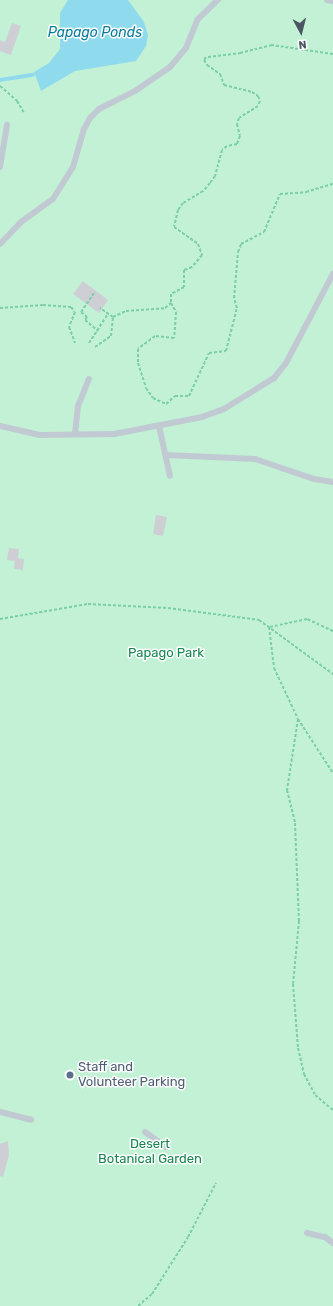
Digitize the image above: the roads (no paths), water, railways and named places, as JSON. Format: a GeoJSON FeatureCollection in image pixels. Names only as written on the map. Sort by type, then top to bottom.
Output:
{"type":"FeatureCollection","features":[{"type":"Feature","properties":{"kind":"lane"},"geometry":{"type":"LineString","coordinates":[[0,244],[21,222],[53,199],[72,167],[84,129],[90,118],[99,109],[135,91],[170,67],[186,48],[198,19],[218,0]]}},
{"type":"Feature","properties":{"kind":"lane"},"geometry":{"type":"LineString","coordinates":[[327,0],[333,1]]}},
{"type":"Feature","properties":{"kind":"lane"},"geometry":{"type":"LineString","coordinates":[[0,167],[8,125]]}},
{"type":"Feature","properties":{"kind":"lane"},"geometry":{"type":"LineString","coordinates":[[0,426],[40,435],[114,434],[160,426],[224,410],[274,378],[292,354],[333,274]]}},
{"type":"Feature","properties":{"kind":"lane"},"geometry":{"type":"LineString","coordinates":[[74,434],[78,406],[89,379]]}},
{"type":"Feature","properties":{"kind":"lane"},"geometry":{"type":"LineString","coordinates":[[160,426],[170,476]]}},
{"type":"Feature","properties":{"kind":"lane"},"geometry":{"type":"LineString","coordinates":[[166,455],[255,460],[314,479],[333,482]]}},
{"type":"Feature","properties":{"kind":"lane"},"geometry":{"type":"LineString","coordinates":[[0,1112],[31,1120]]}},
{"type":"Feature","properties":{"kind":"lane"},"geometry":{"type":"LineString","coordinates":[[145,1132],[166,1147]]}},
{"type":"Feature","properties":{"kind":"lane"},"geometry":{"type":"LineString","coordinates":[[307,1233],[325,1237],[333,1243]]}},
{"type":"Feature","properties":{"kind":"water","name":"Papago Ponds"},"geometry":{"type":"Polygon","coordinates":[[[68,0],[128,0],[144,22],[148,35],[146,46],[136,61],[75,71],[41,91],[34,72],[49,63],[60,49],[60,13],[68,0]]]}},
{"type":"Feature","properties":{"kind":"waterway"},"geometry":{"type":"LineString","coordinates":[[0,80],[33,75]]}},
{"type":"Feature","properties":{"kind":"place","name":"Staff and Volunteer Parking"},"geometry":{"type":"Point","coordinates":[70,1075]}},
{"type":"Feature","properties":{"kind":"park label","name":"Papago Park"},"geometry":{"type":"Point","coordinates":[166,653]}},
{"type":"Feature","properties":{"kind":"park label","name":"Desert Botanical Garden"},"geometry":{"type":"Point","coordinates":[150,1152]}}]}
